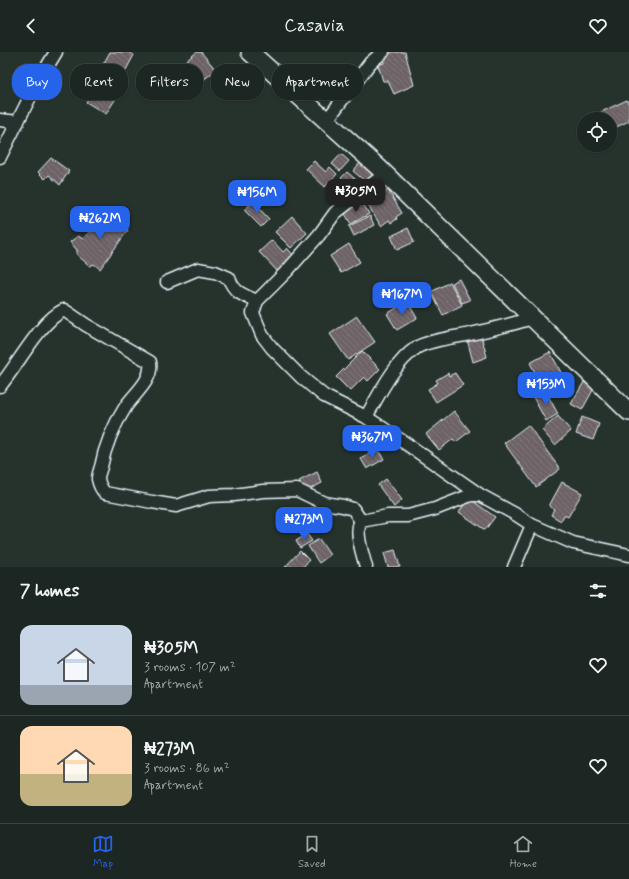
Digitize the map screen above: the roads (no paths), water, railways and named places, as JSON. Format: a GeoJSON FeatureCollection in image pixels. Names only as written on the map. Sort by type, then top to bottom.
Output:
{"type":"FeatureCollection","features":[{"type":"Feature","properties":{"kind":"main road"},"geometry":{"type":"LineString","coordinates":[[250,52],[385,174],[629,412]]}},
{"type":"Feature","properties":{"kind":"street"},"geometry":{"type":"LineString","coordinates":[[0,157],[36,85],[56,52]]}},
{"type":"Feature","properties":{"kind":"street"},"geometry":{"type":"LineString","coordinates":[[327,120],[370,63],[383,52]]}},
{"type":"Feature","properties":{"kind":"street"},"geometry":{"type":"LineString","coordinates":[[0,120],[18,122]]}},
{"type":"Feature","properties":{"kind":"street"},"geometry":{"type":"LineString","coordinates":[[385,174],[335,213],[319,235],[287,271],[256,301],[253,313],[262,335],[272,348],[301,377],[324,396],[366,417],[480,494],[532,525],[573,543],[629,555]]}},
{"type":"Feature","properties":{"kind":"street"},"geometry":{"type":"LineString","coordinates":[[167,282],[198,269],[215,272],[229,278],[232,287],[240,294],[256,301]]}},
{"type":"Feature","properties":{"kind":"street"},"geometry":{"type":"LineString","coordinates":[[0,386],[56,313],[64,310],[86,325],[150,362],[151,368],[147,380],[126,406],[108,440],[102,457],[98,479],[101,488],[105,492],[132,499],[176,506],[209,496],[234,495],[263,491],[297,490],[324,504],[344,506],[353,509],[361,521]]}},
{"type":"Feature","properties":{"kind":"street"},"geometry":{"type":"LineString","coordinates":[[366,417],[385,383],[404,359],[417,347],[440,339],[532,318]]}},
{"type":"Feature","properties":{"kind":"street"},"geometry":{"type":"LineString","coordinates":[[366,567],[358,534],[358,526],[361,521],[388,516],[408,516],[435,509],[471,495],[480,494]]}},
{"type":"Feature","properties":{"kind":"street"},"geometry":{"type":"LineString","coordinates":[[514,567],[532,525]]}}]}
